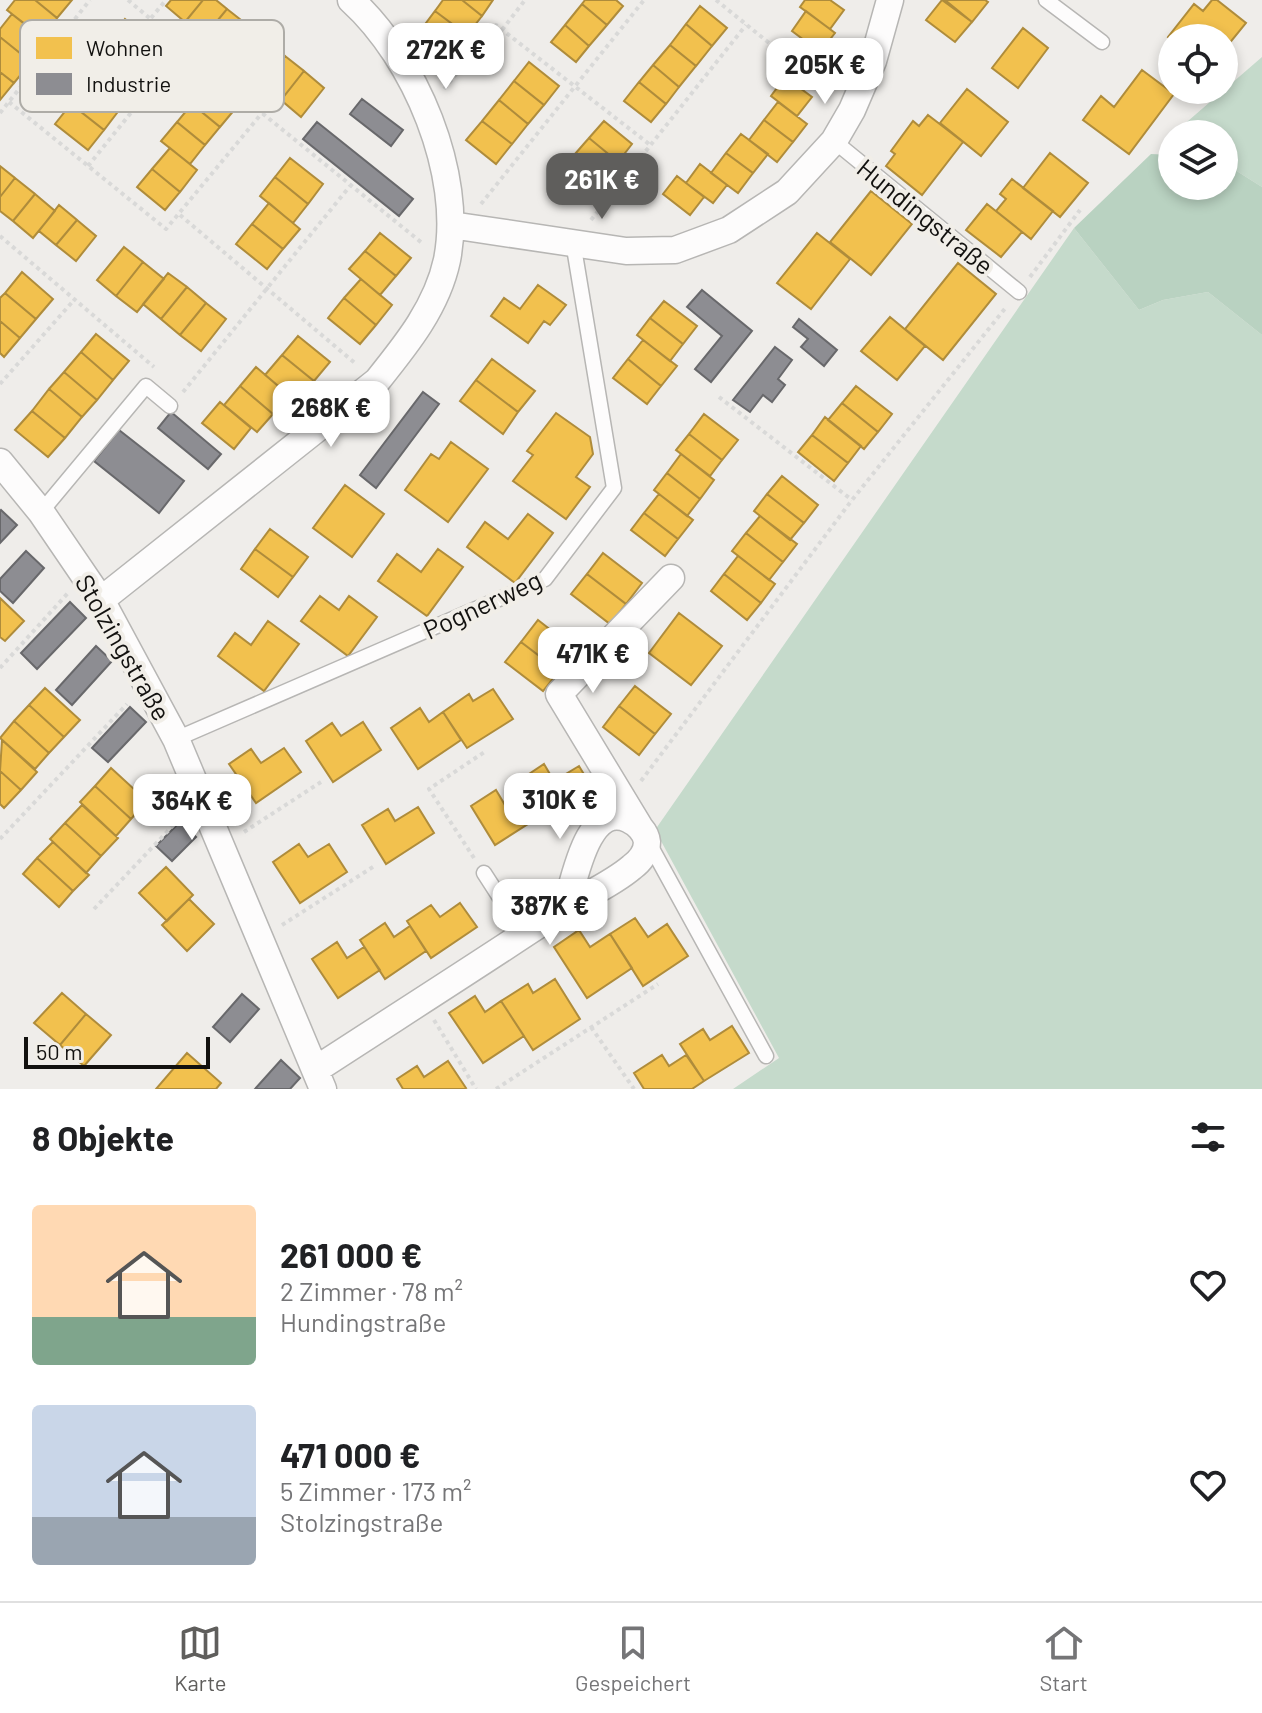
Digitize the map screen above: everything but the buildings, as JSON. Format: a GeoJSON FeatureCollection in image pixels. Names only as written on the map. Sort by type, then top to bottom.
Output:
{"type":"FeatureCollection","features":[{"type":"Feature","properties":{"kind":"street"},"geometry":{"type":"LineString","coordinates":[[101,600],[377,381],[413,336],[436,292],[458,225],[442,160],[427,109],[408,71],[367,14],[351,0]]}},
{"type":"Feature","properties":{"kind":"street","name":"Hundingstraße"},"geometry":{"type":"LineString","coordinates":[[458,225],[626,251],[675,250],[729,230],[787,192],[834,141],[852,110],[873,61],[890,0]]}},
{"type":"Feature","properties":{"kind":"street","name":"Stolzingstraße"},"geometry":{"type":"LineString","coordinates":[[0,462],[41,512],[101,600],[176,739],[319,1079],[423,1000],[632,868],[643,855],[643,832]]}},
{"type":"Feature","properties":{"kind":"street"},"geometry":{"type":"LineString","coordinates":[[643,832],[559,694],[671,578]]}},
{"type":"Feature","properties":{"kind":"street"},"geometry":{"type":"LineString","coordinates":[[566,907],[592,832],[601,822],[615,817],[628,819],[643,832]]}},
{"type":"Feature","properties":{"kind":"lane"},"geometry":{"type":"LineString","coordinates":[[1046,0],[1102,42]]}},
{"type":"Feature","properties":{"kind":"lane","name":"Hundingstraße"},"geometry":{"type":"LineString","coordinates":[[834,141],[1019,292]]}},
{"type":"Feature","properties":{"kind":"lane","name":"Pognerweg"},"geometry":{"type":"LineString","coordinates":[[176,739],[545,579],[614,488],[573,242]]}},
{"type":"Feature","properties":{"kind":"lane"},"geometry":{"type":"LineString","coordinates":[[41,512],[146,386],[170,406]]}},
{"type":"Feature","properties":{"kind":"lane"},"geometry":{"type":"LineString","coordinates":[[643,832],[766,1056]]}},
{"type":"Feature","properties":{"kind":"lane"},"geometry":{"type":"LineString","coordinates":[[484,873],[524,935]]}},
{"type":"Feature","properties":{"kind":"path"},"geometry":{"type":"LineString","coordinates":[[74,20],[90,0]]}},
{"type":"Feature","properties":{"kind":"path"},"geometry":{"type":"LineString","coordinates":[[128,0],[153,20]]}},
{"type":"Feature","properties":{"kind":"path"},"geometry":{"type":"LineString","coordinates":[[151,18],[166,0]]}},
{"type":"Feature","properties":{"kind":"path"},"geometry":{"type":"LineString","coordinates":[[502,30],[525,0]]}},
{"type":"Feature","properties":{"kind":"path"},"geometry":{"type":"LineString","coordinates":[[458,225],[644,0]]}},
{"type":"Feature","properties":{"kind":"path"},"geometry":{"type":"LineString","coordinates":[[716,0],[852,110]]}},
{"type":"Feature","properties":{"kind":"path"},"geometry":{"type":"LineString","coordinates":[[427,109],[496,25],[649,144]]}},
{"type":"Feature","properties":{"kind":"path"},"geometry":{"type":"LineString","coordinates":[[573,242],[746,25]]}},
{"type":"Feature","properties":{"kind":"path"},"geometry":{"type":"LineString","coordinates":[[0,113],[20,88]]}},
{"type":"Feature","properties":{"kind":"path"},"geometry":{"type":"LineString","coordinates":[[9,102],[20,111]]}},
{"type":"Feature","properties":{"kind":"path"},"geometry":{"type":"LineString","coordinates":[[21,112],[166,229],[262,113],[446,262]]}},
{"type":"Feature","properties":{"kind":"path"},"geometry":{"type":"LineString","coordinates":[[88,166],[132,112]]}},
{"type":"Feature","properties":{"kind":"path"},"geometry":{"type":"LineString","coordinates":[[170,406],[350,186]]}},
{"type":"Feature","properties":{"kind":"path"},"geometry":{"type":"LineString","coordinates":[[624,801],[852,500],[1019,292],[1080,210]]}},
{"type":"Feature","properties":{"kind":"path"},"geometry":{"type":"LineString","coordinates":[[179,214],[377,381]]}},
{"type":"Feature","properties":{"kind":"path"},"geometry":{"type":"LineString","coordinates":[[0,236],[155,368]]}},
{"type":"Feature","properties":{"kind":"path"},"geometry":{"type":"LineString","coordinates":[[0,384],[74,300]]}},
{"type":"Feature","properties":{"kind":"path"},"geometry":{"type":"LineString","coordinates":[[174,383],[184,390]]}},
{"type":"Feature","properties":{"kind":"path"},"geometry":{"type":"LineString","coordinates":[[719,397],[852,500]]}},
{"type":"Feature","properties":{"kind":"path"},"geometry":{"type":"LineString","coordinates":[[0,668],[84,575]]}},
{"type":"Feature","properties":{"kind":"path"},"geometry":{"type":"LineString","coordinates":[[0,839],[146,684]]}},
{"type":"Feature","properties":{"kind":"path"},"geometry":{"type":"LineString","coordinates":[[484,873],[429,789],[486,751]]}},
{"type":"Feature","properties":{"kind":"path"},"geometry":{"type":"LineString","coordinates":[[221,847],[321,782]]}},
{"type":"Feature","properties":{"kind":"path"},"geometry":{"type":"LineString","coordinates":[[94,909],[200,796]]}},
{"type":"Feature","properties":{"kind":"path"},"geometry":{"type":"LineString","coordinates":[[260,939],[376,865]]}},
{"type":"Feature","properties":{"kind":"path"},"geometry":{"type":"LineString","coordinates":[[496,1089],[658,984]]}},
{"type":"Feature","properties":{"kind":"path"},"geometry":{"type":"LineString","coordinates":[[423,1000],[476,1089]]}},
{"type":"Feature","properties":{"kind":"path"},"geometry":{"type":"LineString","coordinates":[[591,1027],[634,1089]]}},
{"type":"Feature","properties":{"kind":"green space"},"geometry":{"type":"Polygon","coordinates":[[[1262,57],[1262,187],[1238,172],[1238,120],[1189,120],[1208,104],[1238,104],[1238,78],[1262,57]]]}},
{"type":"Feature","properties":{"kind":"green space"},"geometry":{"type":"Polygon","coordinates":[[[1151,154],[1158,154],[1158,200],[1238,200],[1238,172],[1262,187],[1262,335],[1208,292],[1163,300],[1139,310],[1074,228],[1151,154]]]}},
{"type":"Feature","properties":{"kind":"green space"},"geometry":{"type":"Polygon","coordinates":[[[1074,228],[1139,310],[1163,300],[1208,292],[1262,335],[1262,1089],[733,1089],[779,1058],[655,830],[1074,228]]]}}]}
